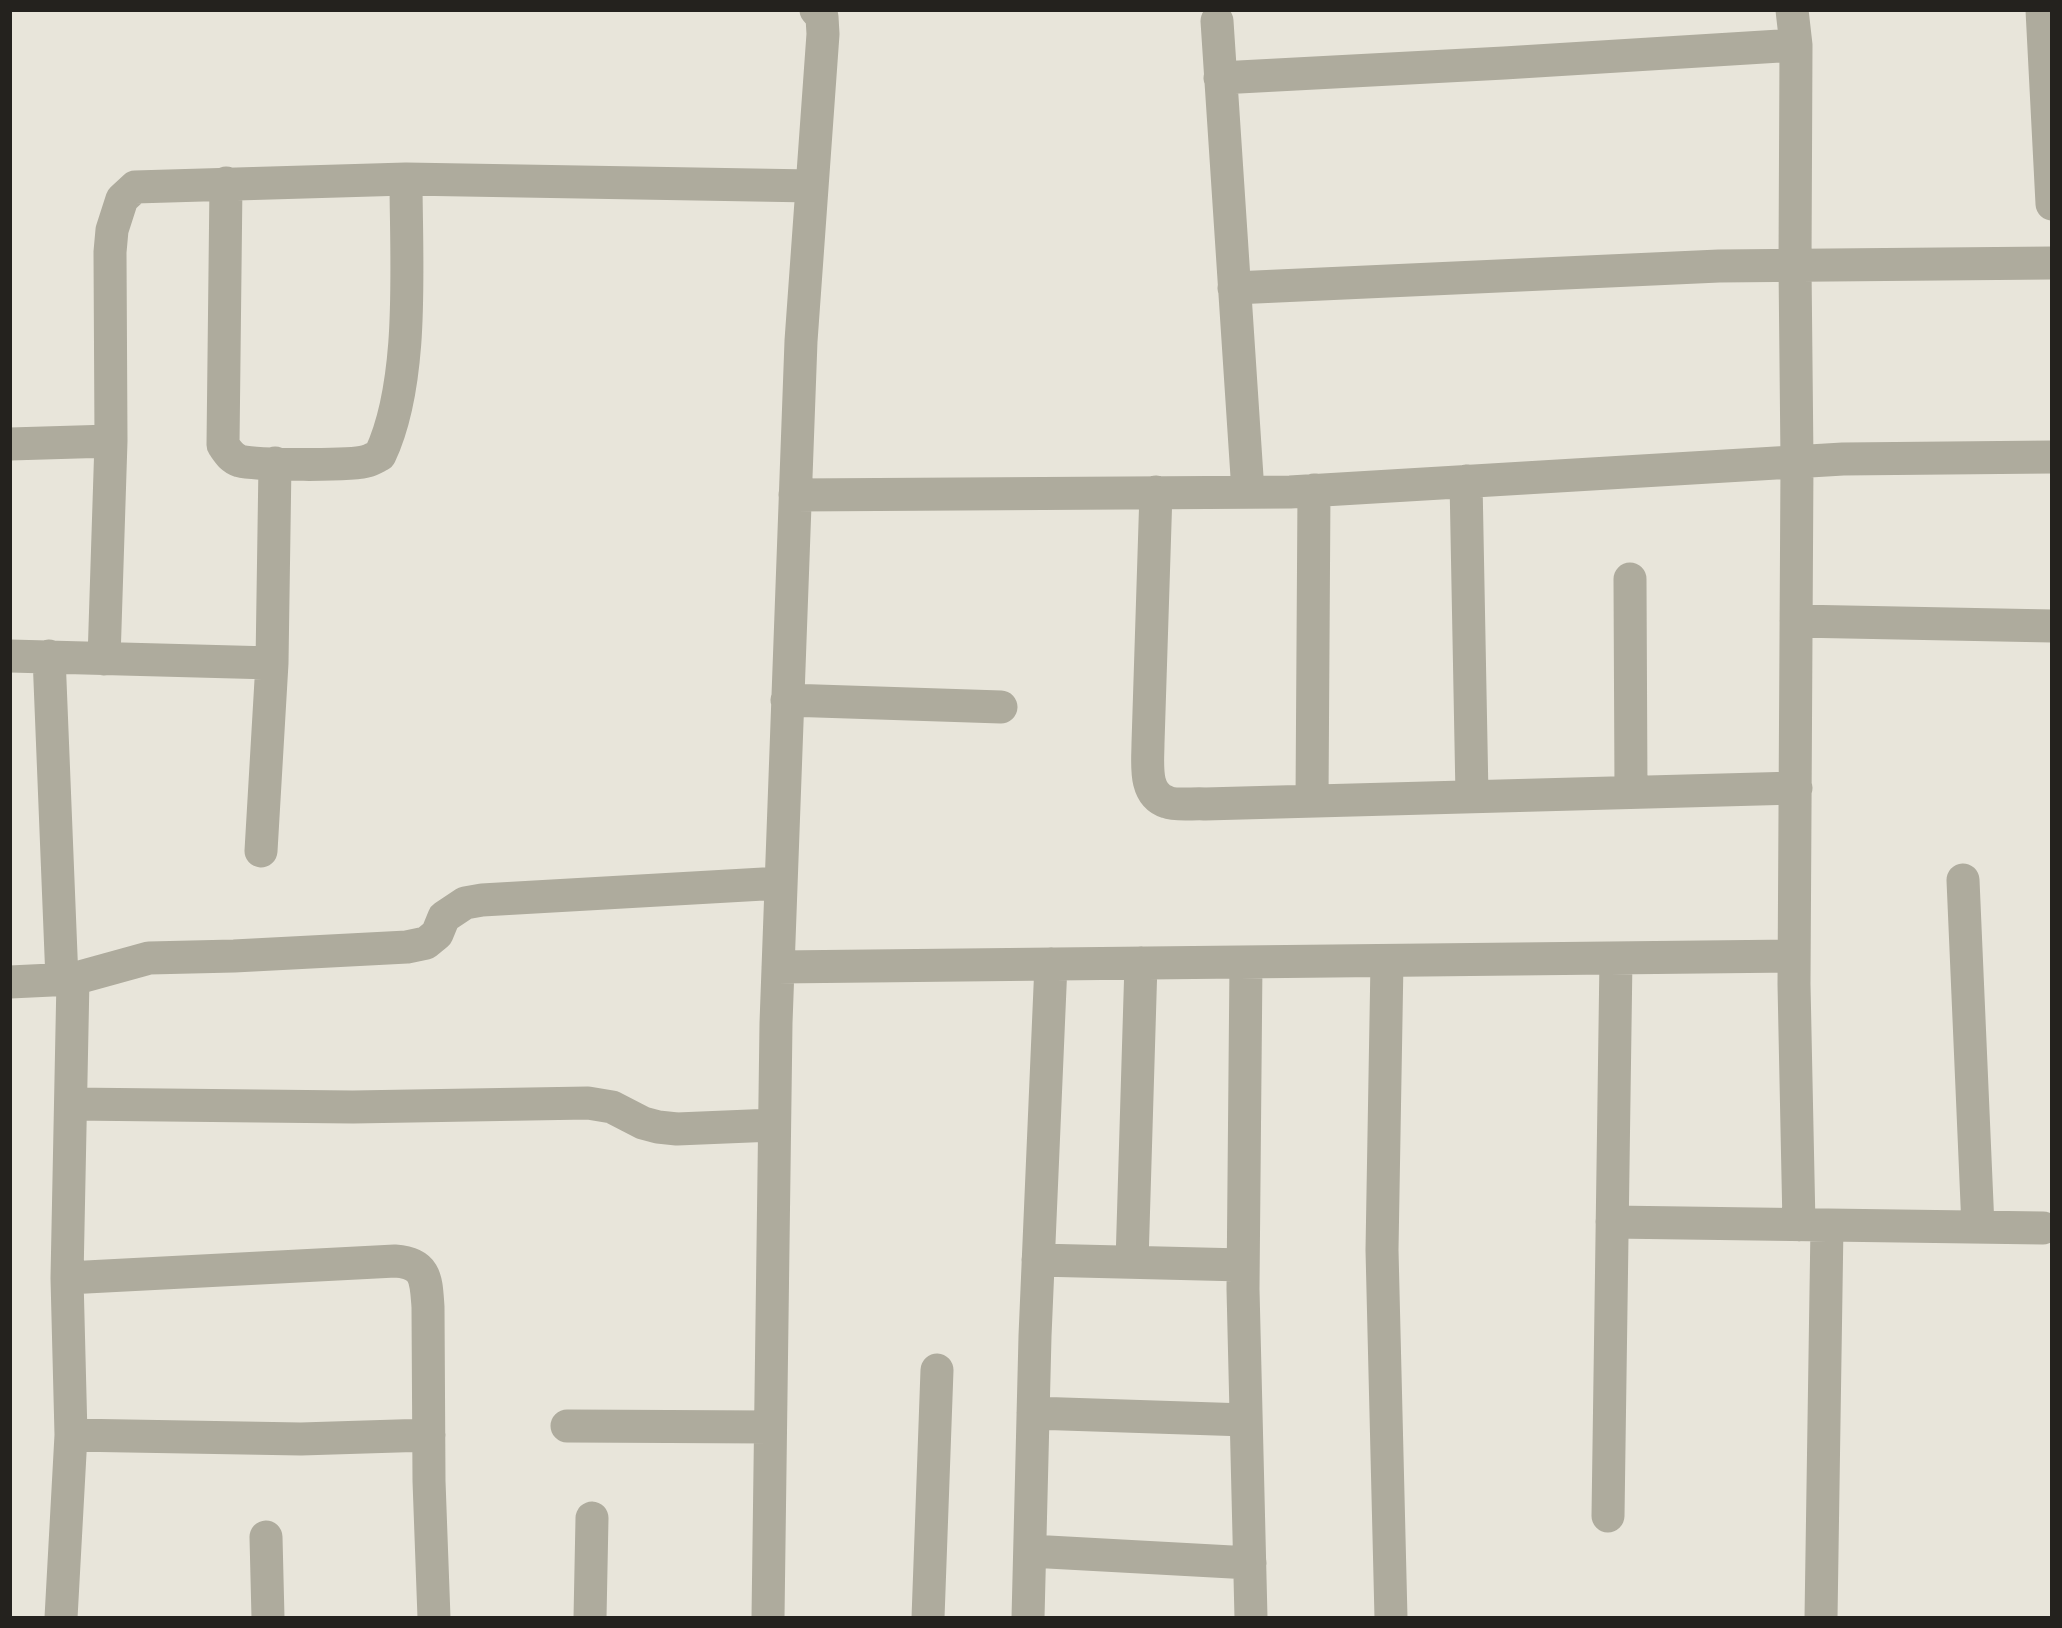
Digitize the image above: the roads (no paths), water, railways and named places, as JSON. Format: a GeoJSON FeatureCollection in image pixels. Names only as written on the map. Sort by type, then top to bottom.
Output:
{"type":"FeatureCollection","features":[{"type":"Feature","properties":{"kind":"street"},"geometry":{"type":"LineString","coordinates":[[768,1617],[778,967],[801,341],[823,34],[822,17],[816,10]]}},
{"type":"Feature","properties":{"kind":"street"},"geometry":{"type":"LineString","coordinates":[[1792,10],[1796,45],[1797,462],[1794,956],[1813,1225],[1821,1617]]}},
{"type":"Feature","properties":{"kind":"street"},"geometry":{"type":"LineString","coordinates":[[2042,10],[2052,204]]}},
{"type":"Feature","properties":{"kind":"street"},"geometry":{"type":"LineString","coordinates":[[1217,21],[1248,492]]}},
{"type":"Feature","properties":{"kind":"street"},"geometry":{"type":"LineString","coordinates":[[1221,78],[1796,45]]}},
{"type":"Feature","properties":{"kind":"street"},"geometry":{"type":"LineString","coordinates":[[105,658],[111,441],[110,252],[112,230],[122,199],[135,187],[406,179],[812,186]]}},
{"type":"Feature","properties":{"kind":"street"},"geometry":{"type":"LineString","coordinates":[[226,183],[223,445],[230,455],[240,461],[346,463],[367,461],[380,455],[394,412],[405,338],[406,179]]}},
{"type":"Feature","properties":{"kind":"street"},"geometry":{"type":"LineString","coordinates":[[1234,288],[1707,266],[2052,263]]}},
{"type":"Feature","properties":{"kind":"street"},"geometry":{"type":"LineString","coordinates":[[10,444],[111,441]]}},
{"type":"Feature","properties":{"kind":"street"},"geometry":{"type":"LineString","coordinates":[[795,495],[1248,492],[1843,459],[2052,457]]}},
{"type":"Feature","properties":{"kind":"street"},"geometry":{"type":"LineString","coordinates":[[261,851],[272,663],[275,463]]}},
{"type":"Feature","properties":{"kind":"street"},"geometry":{"type":"LineString","coordinates":[[1467,481],[1472,796]]}},
{"type":"Feature","properties":{"kind":"street"},"geometry":{"type":"LineString","coordinates":[[1312,800],[1314,490]]}},
{"type":"Feature","properties":{"kind":"street"},"geometry":{"type":"LineString","coordinates":[[1156,492],[1148,743],[1149,782],[1156,796],[1168,803],[1796,788]]}},
{"type":"Feature","properties":{"kind":"street"},"geometry":{"type":"LineString","coordinates":[[1630,579],[1631,792]]}},
{"type":"Feature","properties":{"kind":"street"},"geometry":{"type":"LineString","coordinates":[[1796,621],[2052,626]]}},
{"type":"Feature","properties":{"kind":"street"},"geometry":{"type":"LineString","coordinates":[[10,656],[272,663]]}},
{"type":"Feature","properties":{"kind":"street"},"geometry":{"type":"LineString","coordinates":[[49,656],[67,980],[71,1104],[67,1278],[71,1435],[61,1617]]}},
{"type":"Feature","properties":{"kind":"street"},"geometry":{"type":"LineString","coordinates":[[787,700],[1001,707]]}},
{"type":"Feature","properties":{"kind":"street"},"geometry":{"type":"LineString","coordinates":[[1964,880],[1978,1227]]}},
{"type":"Feature","properties":{"kind":"street"},"geometry":{"type":"LineString","coordinates":[[10,982],[67,980],[149,958],[407,947],[426,943],[437,934],[444,917],[465,903],[482,900],[781,883]]}},
{"type":"Feature","properties":{"kind":"street"},"geometry":{"type":"LineString","coordinates":[[778,967],[1794,956]]}},
{"type":"Feature","properties":{"kind":"street"},"geometry":{"type":"LineString","coordinates":[[1608,1516],[1616,958]]}},
{"type":"Feature","properties":{"kind":"street"},"geometry":{"type":"LineString","coordinates":[[1387,961],[1382,1250],[1391,1617]]}},
{"type":"Feature","properties":{"kind":"street"},"geometry":{"type":"LineString","coordinates":[[1132,1262],[1141,963]]}},
{"type":"Feature","properties":{"kind":"street"},"geometry":{"type":"LineString","coordinates":[[1246,963],[1243,1265],[1251,1617]]}},
{"type":"Feature","properties":{"kind":"street"},"geometry":{"type":"LineString","coordinates":[[1028,1617],[1038,1260],[1051,964]]}},
{"type":"Feature","properties":{"kind":"street"},"geometry":{"type":"LineString","coordinates":[[71,1104],[353,1107],[588,1103],[612,1107],[643,1123],[658,1127],[677,1129],[774,1125]]}},
{"type":"Feature","properties":{"kind":"street"},"geometry":{"type":"LineString","coordinates":[[1612,1222],[2043,1228]]}},
{"type":"Feature","properties":{"kind":"street"},"geometry":{"type":"LineString","coordinates":[[1038,1260],[1243,1265]]}},
{"type":"Feature","properties":{"kind":"street"},"geometry":{"type":"LineString","coordinates":[[67,1278],[395,1261],[410,1262],[420,1269],[426,1282],[428,1307],[434,1617]]}},
{"type":"Feature","properties":{"kind":"street"},"geometry":{"type":"LineString","coordinates":[[928,1617],[937,1370]]}},
{"type":"Feature","properties":{"kind":"street"},"geometry":{"type":"LineString","coordinates":[[1033,1413],[1246,1420]]}},
{"type":"Feature","properties":{"kind":"street"},"geometry":{"type":"LineString","coordinates":[[567,1426],[770,1427]]}},
{"type":"Feature","properties":{"kind":"street"},"geometry":{"type":"LineString","coordinates":[[71,1435],[301,1439],[429,1435]]}},
{"type":"Feature","properties":{"kind":"street"},"geometry":{"type":"LineString","coordinates":[[590,1617],[592,1518]]}},
{"type":"Feature","properties":{"kind":"street"},"geometry":{"type":"LineString","coordinates":[[266,1537],[268,1617]]}},
{"type":"Feature","properties":{"kind":"street"},"geometry":{"type":"LineString","coordinates":[[1030,1551],[1250,1563]]}}]}
